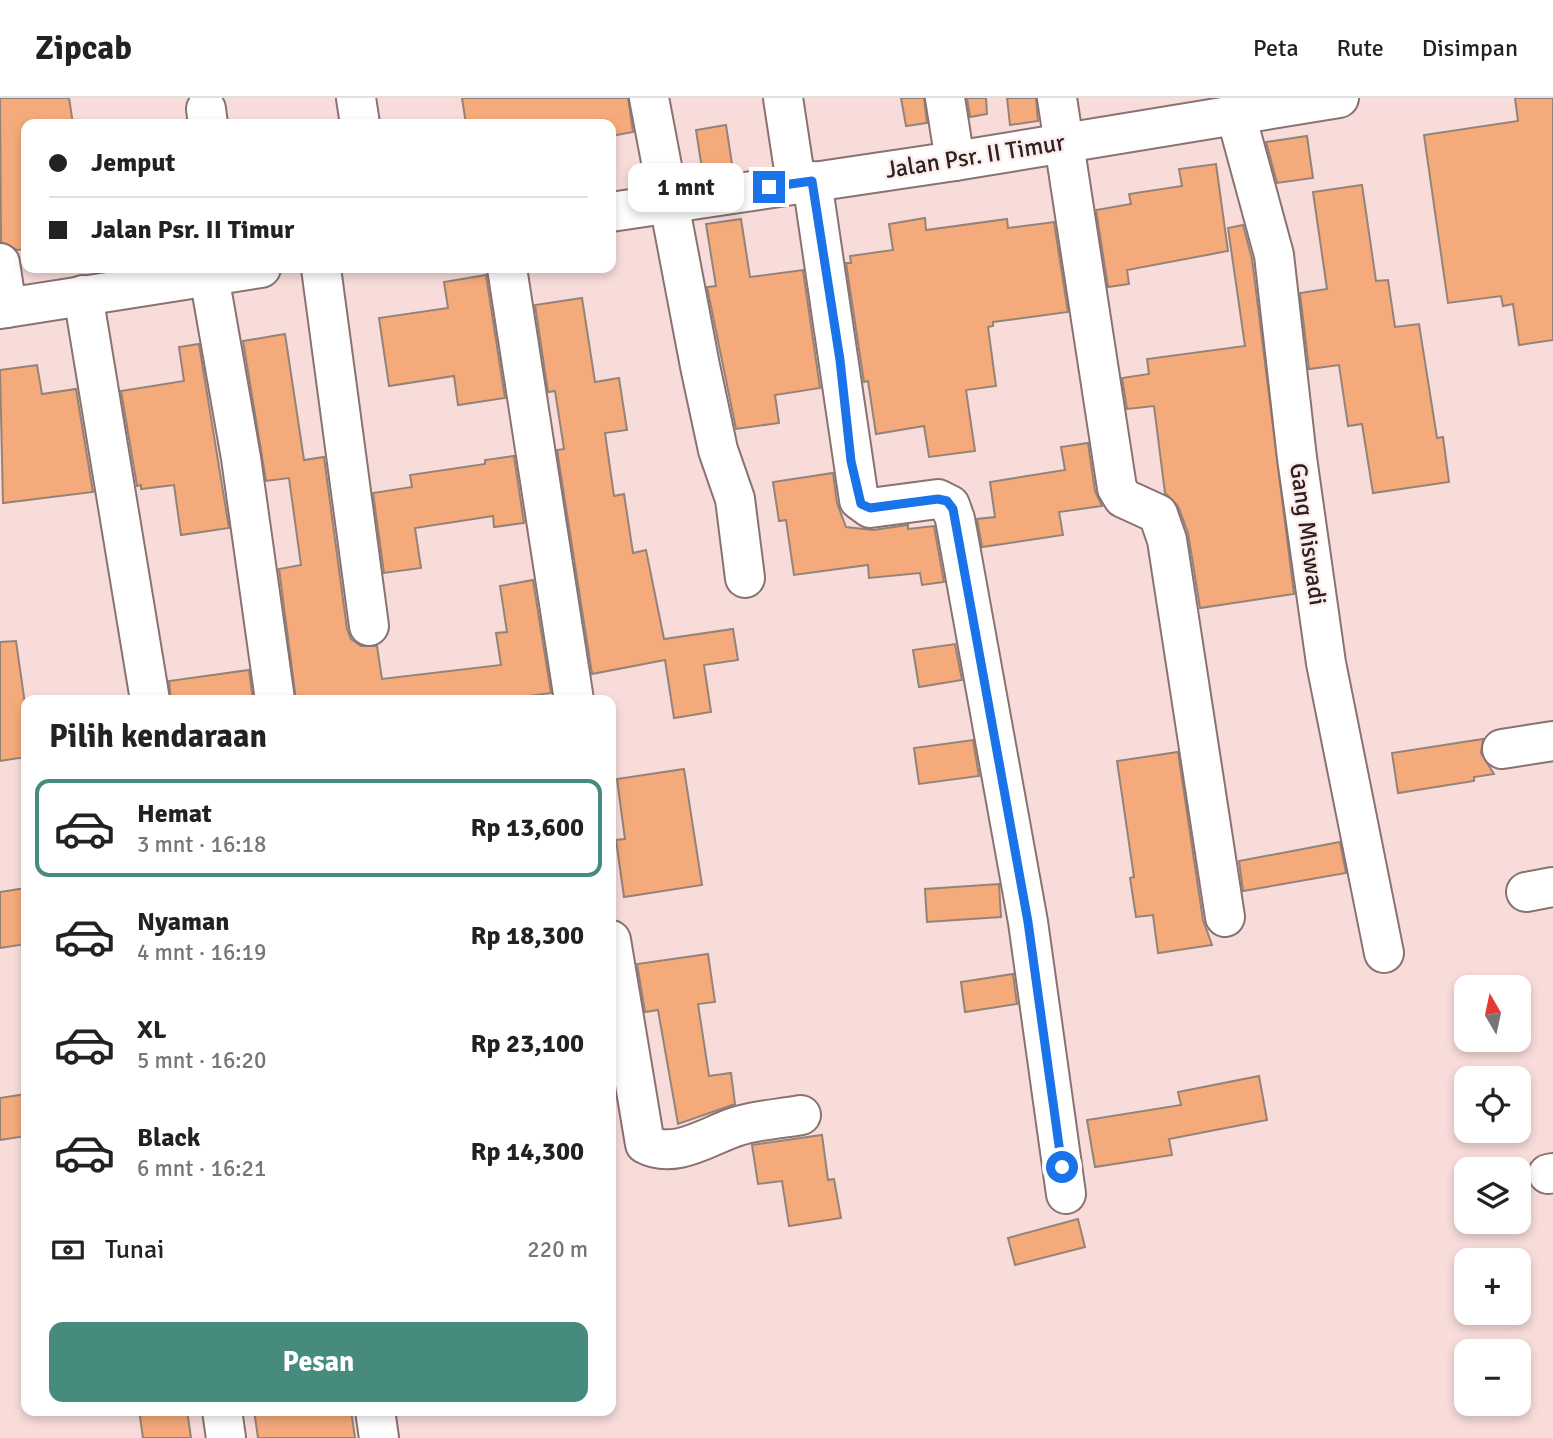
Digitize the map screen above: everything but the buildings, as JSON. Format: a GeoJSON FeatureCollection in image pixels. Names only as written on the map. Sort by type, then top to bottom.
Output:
{"type":"FeatureCollection","features":[{"type":"Feature","properties":{"kind":"street"},"geometry":{"type":"LineString","coordinates":[[356,98],[358,119]]}},
{"type":"Feature","properties":{"kind":"street"},"geometry":{"type":"LineString","coordinates":[[649,98],[667,203],[718,450],[735,499],[746,578]]}},
{"type":"Feature","properties":{"kind":"street"},"geometry":{"type":"LineString","coordinates":[[783,98],[804,182],[859,500],[870,508],[943,500],[950,505],[955,519],[1028,922],[1066,1194]]}},
{"type":"Feature","properties":{"kind":"street"},"geometry":{"type":"LineString","coordinates":[[946,98],[955,161]]}},
{"type":"Feature","properties":{"kind":"street"},"geometry":{"type":"LineString","coordinates":[[1057,98],[1117,488],[1123,498],[1158,514],[1167,540],[1225,917]]}},
{"type":"Feature","properties":{"kind":"street","name":"Jalan Psr. II Timur"},"geometry":{"type":"LineString","coordinates":[[616,211],[955,161],[1254,107],[1339,98]]}},
{"type":"Feature","properties":{"kind":"street","name":"Gang Miswadi"},"geometry":{"type":"LineString","coordinates":[[1254,107],[1297,458],[1326,663],[1384,953]]}},
{"type":"Feature","properties":{"kind":"street"},"geometry":{"type":"LineString","coordinates":[[0,263],[3,309],[221,273]]}},
{"type":"Feature","properties":{"kind":"street"},"geometry":{"type":"LineString","coordinates":[[234,273],[242,458],[274,695]]}},
{"type":"Feature","properties":{"kind":"street"},"geometry":{"type":"LineString","coordinates":[[322,273],[369,626]]}},
{"type":"Feature","properties":{"kind":"street"},"geometry":{"type":"LineString","coordinates":[[508,273],[573,695]]}},
{"type":"Feature","properties":{"kind":"street"},"geometry":{"type":"LineString","coordinates":[[83,295],[149,695]]}},
{"type":"Feature","properties":{"kind":"street"},"geometry":{"type":"LineString","coordinates":[[1502,749],[1553,741]]}},
{"type":"Feature","properties":{"kind":"street"},"geometry":{"type":"LineString","coordinates":[[616,970],[645,1144],[664,1149],[686,1146],[711,1139],[735,1127],[801,1115]]}},
{"type":"Feature","properties":{"kind":"street"},"geometry":{"type":"LineString","coordinates":[[223,1416],[226,1438]]}},
{"type":"Feature","properties":{"kind":"street"},"geometry":{"type":"LineString","coordinates":[[376,1416],[379,1438]]}},
{"type":"Feature","properties":{"kind":"route"},"geometry":{"type":"LineString","coordinates":[[769,187],[812,181],[840,360],[851,461],[861,504],[870,508],[938,499],[947,501],[953,509],[1028,922],[1062,1167]]}}]}
